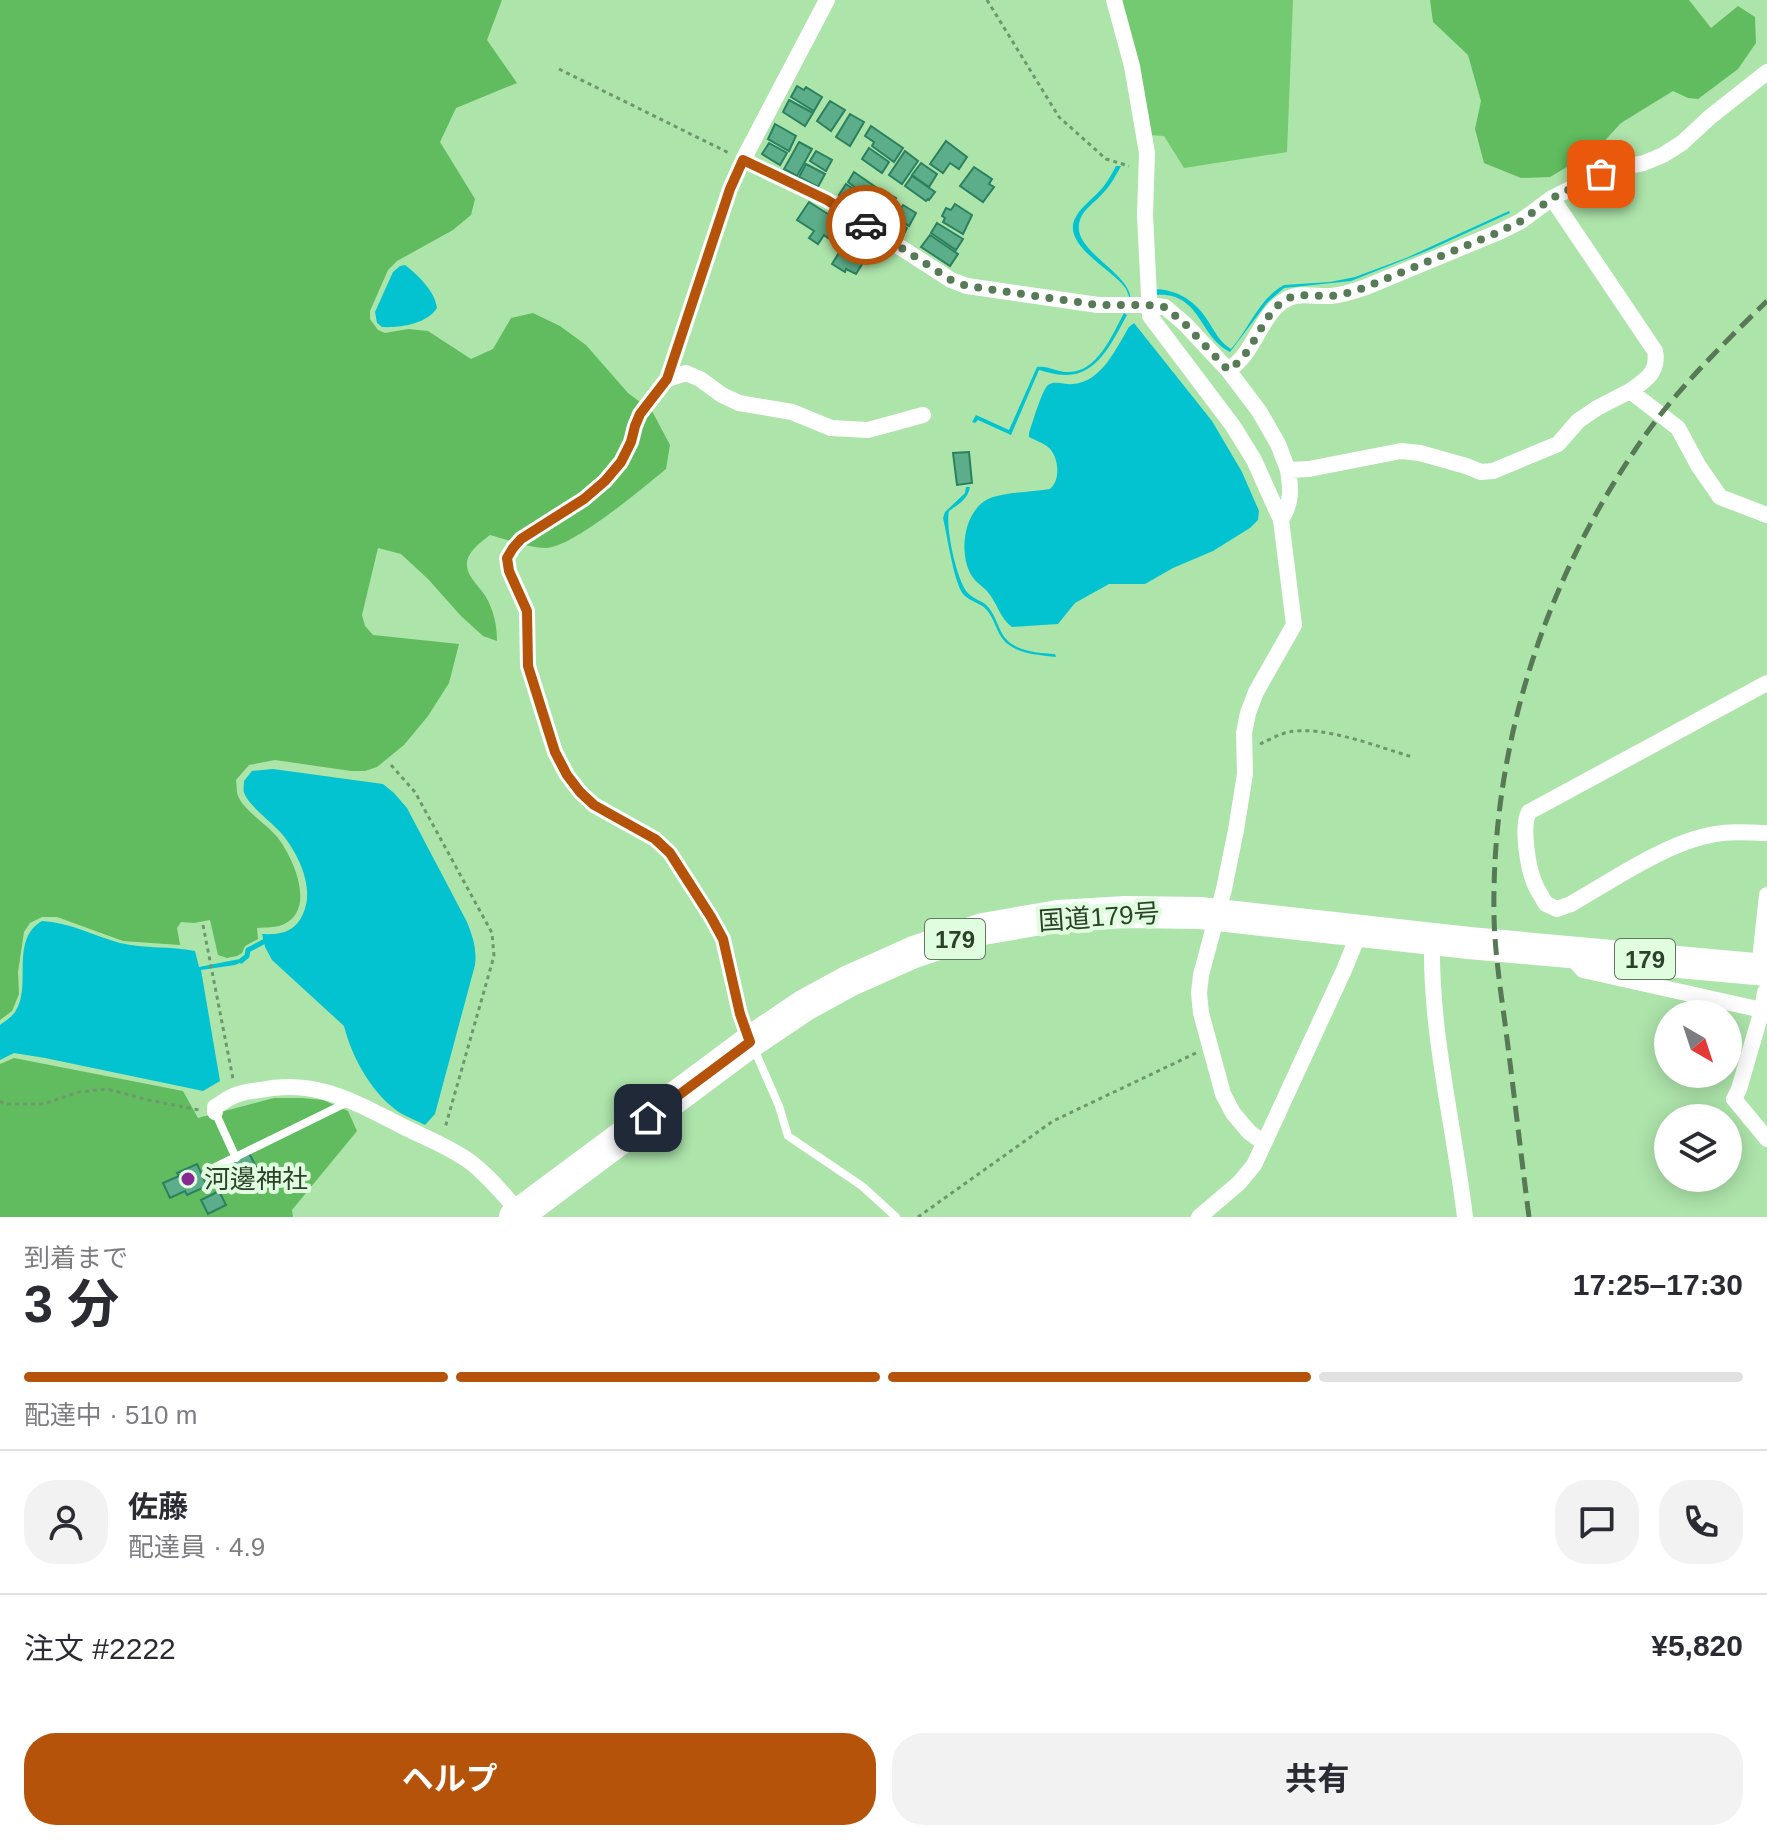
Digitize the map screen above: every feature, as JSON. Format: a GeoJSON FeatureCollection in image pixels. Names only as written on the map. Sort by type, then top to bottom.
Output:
{"type":"FeatureCollection","features":[{"type":"Feature","properties":{"kind":"highway","name":"国道179号"},"geometry":{"type":"LineString","coordinates":[[517,1215],[750,1040],[805,1005],[914,952],[983,929],[1058,916],[1126,912],[1200,913],[1524,947],[1764,977]]}},
{"type":"Feature","properties":{"kind":"street"},"geometry":{"type":"LineString","coordinates":[[750,1040],[740,1014],[723,939],[670,853],[655,839],[594,805],[567,775],[555,752],[528,666],[527,611],[509,571],[507,558],[521,539],[584,499],[621,462],[640,414],[667,379],[730,189],[827,0]]}},
{"type":"Feature","properties":{"kind":"street"},"geometry":{"type":"LineString","coordinates":[[1114,0],[1132,66],[1147,153],[1145,215],[1150,316],[1233,426],[1254,460],[1281,520],[1294,625],[1256,692],[1248,713],[1244,733],[1245,774],[1224,889],[1199,993],[1201,1013],[1223,1094],[1233,1113],[1249,1132],[1264,1143]]}},
{"type":"Feature","properties":{"kind":"street"},"geometry":{"type":"LineString","coordinates":[[1228,370],[1248,352],[1276,308],[1288,299],[1301,295],[1331,296],[1366,287],[1499,232],[1521,221],[1552,198],[1601,174],[1663,155],[1682,143],[1767,72]]}},
{"type":"Feature","properties":{"kind":"street"},"geometry":{"type":"LineString","coordinates":[[743,160],[827,200],[951,280],[967,286],[1098,305],[1165,307],[1174,313],[1228,370],[1259,411],[1278,444],[1288,470],[1291,493],[1288,510],[1281,520]]}},
{"type":"Feature","properties":{"kind":"street"},"geometry":{"type":"LineString","coordinates":[[1288,470],[1309,469],[1401,451],[1420,453],[1481,472],[1493,471],[1558,444],[1578,421],[1645,381],[1657,362],[1655,351],[1552,198]]}},
{"type":"Feature","properties":{"kind":"street"},"geometry":{"type":"LineString","coordinates":[[667,379],[686,373],[739,403],[792,412],[831,428],[868,430],[923,415]]}},
{"type":"Feature","properties":{"kind":"street"},"geometry":{"type":"LineString","coordinates":[[1630,391],[1678,428],[1720,497],[1767,515]]}},
{"type":"Feature","properties":{"kind":"street"},"geometry":{"type":"LineString","coordinates":[[1767,683],[1529,812],[1525,820],[1534,883],[1546,904],[1557,909],[1677,846],[1722,833],[1767,833]]}},
{"type":"Feature","properties":{"kind":"street"},"geometry":{"type":"LineString","coordinates":[[1767,895],[1762,1010],[1734,1099],[1767,1139]]}},
{"type":"Feature","properties":{"kind":"street"},"geometry":{"type":"LineString","coordinates":[[1199,1217],[1239,1183],[1254,1165],[1360,931]]}},
{"type":"Feature","properties":{"kind":"street"},"geometry":{"type":"LineString","coordinates":[[1432,939],[1431,968],[1443,1074],[1465,1217]]}},
{"type":"Feature","properties":{"kind":"street"},"geometry":{"type":"LineString","coordinates":[[1568,952],[1583,970],[1762,1010]]}},
{"type":"Feature","properties":{"kind":"street"},"geometry":{"type":"LineString","coordinates":[[215,1112],[215,1107],[236,1095],[271,1087],[300,1086],[326,1091],[440,1143],[470,1161],[517,1215]]}},
{"type":"Feature","properties":{"kind":"lane"},"geometry":{"type":"LineString","coordinates":[[750,1040],[779,1106],[788,1136],[862,1186],[896,1217]]}},
{"type":"Feature","properties":{"kind":"lane"},"geometry":{"type":"LineString","coordinates":[[207,1171],[351,1100]]}},
{"type":"Feature","properties":{"kind":"lane"},"geometry":{"type":"LineString","coordinates":[[215,1112],[236,1158]]}},
{"type":"Feature","properties":{"kind":"path"},"geometry":{"type":"LineString","coordinates":[[987,0],[1059,117],[1106,159],[1147,172]]}},
{"type":"Feature","properties":{"kind":"path"},"geometry":{"type":"LineString","coordinates":[[559,69],[743,160]]}},
{"type":"Feature","properties":{"kind":"path"},"geometry":{"type":"LineString","coordinates":[[1245,750],[1288,732],[1310,731],[1340,736],[1412,757]]}},
{"type":"Feature","properties":{"kind":"path"},"geometry":{"type":"LineString","coordinates":[[391,765],[415,792],[492,933],[494,956],[440,1143]]}},
{"type":"Feature","properties":{"kind":"path"},"geometry":{"type":"LineString","coordinates":[[203,925],[236,1095]]}},
{"type":"Feature","properties":{"kind":"path"},"geometry":{"type":"LineString","coordinates":[[918,1217],[1053,1121],[1210,1047]]}},
{"type":"Feature","properties":{"kind":"path"},"geometry":{"type":"LineString","coordinates":[[0,1101],[4,1104],[43,1104],[79,1092],[107,1089],[183,1108],[215,1112]]}},
{"type":"Feature","properties":{"kind":"green space"},"geometry":{"type":"Polygon","coordinates":[[[0,0],[502,0],[487,40],[517,83],[456,108],[440,142],[475,199],[471,215],[453,230],[397,261],[388,270],[370,311],[370,319],[378,330],[385,333],[408,329],[428,331],[471,359],[493,349],[511,318],[533,313],[560,326],[586,345],[628,393],[652,411],[670,445],[666,469],[607,516],[572,539],[545,548],[490,535],[475,548],[468,558],[468,570],[491,608],[497,641],[483,636],[401,554],[378,548],[362,615],[365,626],[373,635],[459,644],[449,683],[428,716],[404,745],[377,767],[351,771],[275,760],[249,765],[236,780],[237,794],[242,803],[278,838],[296,871],[300,897],[293,918],[279,926],[257,928],[258,939],[245,946],[242,953],[227,958],[218,955],[210,920],[181,922],[177,928],[180,945],[123,941],[57,917],[42,917],[30,923],[24,932],[18,972],[19,994],[12,1011],[0,1020],[0,0]]]}},
{"type":"Feature","properties":{"kind":"green space"},"geometry":{"type":"Polygon","coordinates":[[[1122,0],[1293,0],[1287,152],[1184,168],[1164,136],[1150,135],[1122,0]]]}},
{"type":"Feature","properties":{"kind":"green space"},"geometry":{"type":"Polygon","coordinates":[[[1430,0],[1689,0],[1711,28],[1738,6],[1755,17],[1756,43],[1738,69],[1698,99],[1673,91],[1621,123],[1597,149],[1550,177],[1521,178],[1484,163],[1475,129],[1481,101],[1468,55],[1433,22],[1430,0]]]}},
{"type":"Feature","properties":{"kind":"green space"},"geometry":{"type":"Polygon","coordinates":[[[14,1058],[183,1091],[198,1118],[274,1098],[323,1100],[348,1111],[357,1131],[292,1210],[293,1217],[0,1217],[0,1064],[14,1058]]]}},
{"type":"Feature","properties":{"kind":"water"},"geometry":{"type":"Polygon","coordinates":[[[1116,166],[1121,166],[1101,196],[1082,216],[1079,231],[1083,242],[1121,280],[1131,301],[1120,282],[1081,246],[1073,226],[1077,215],[1103,187],[1116,166]]]}},
{"type":"Feature","properties":{"kind":"water"},"geometry":{"type":"Polygon","coordinates":[[[1509,211],[1429,250],[1351,281],[1284,288],[1267,303],[1230,352],[1211,336],[1191,307],[1171,296],[1156,295],[1152,289],[1171,291],[1193,303],[1231,349],[1261,306],[1284,285],[1355,277],[1406,258],[1509,211]]]}},
{"type":"Feature","properties":{"kind":"water"},"geometry":{"type":"Polygon","coordinates":[[[405,265],[429,290],[437,308],[420,321],[405,326],[382,327],[377,323],[375,312],[393,272],[405,265]]]}},
{"type":"Feature","properties":{"kind":"water"},"geometry":{"type":"Polygon","coordinates":[[[1124,313],[1127,315],[1110,345],[1087,370],[1065,375],[1039,370],[1011,435],[978,420],[972,422],[976,415],[1009,430],[1037,367],[1068,372],[1087,366],[1109,342],[1124,313]]]}},
{"type":"Feature","properties":{"kind":"water"},"geometry":{"type":"Polygon","coordinates":[[[1134,323],[1212,421],[1242,472],[1259,511],[1258,520],[1213,551],[1145,584],[1109,584],[1075,603],[1058,624],[1012,627],[970,573],[966,563],[966,529],[970,519],[983,502],[993,497],[1050,489],[1054,485],[1057,474],[1052,451],[1029,437],[1043,393],[1048,385],[1083,382],[1100,371],[1134,323]]]}},
{"type":"Feature","properties":{"kind":"water"},"geometry":{"type":"Polygon","coordinates":[[[966,487],[970,487],[967,495],[949,511],[948,518],[960,579],[971,596],[989,608],[1008,641],[1018,648],[1055,654],[1056,657],[1025,652],[1011,646],[1000,635],[987,610],[967,598],[960,589],[943,518],[945,512],[965,493],[966,487]]]}},
{"type":"Feature","properties":{"kind":"water"},"geometry":{"type":"Polygon","coordinates":[[[273,769],[383,784],[407,808],[467,922],[474,944],[475,965],[435,1114],[425,1125],[402,1114],[373,1087],[352,1051],[344,1026],[272,960],[265,947],[262,934],[287,931],[300,920],[307,893],[303,872],[294,852],[282,834],[244,793],[244,781],[252,771],[273,769]]]}},
{"type":"Feature","properties":{"kind":"water"},"geometry":{"type":"Polygon","coordinates":[[[42,921],[62,924],[129,945],[195,951],[199,967],[245,958],[235,965],[201,970],[220,1081],[203,1091],[14,1053],[0,1060],[0,1025],[14,1014],[20,1002],[26,940],[32,929],[42,921]]]}},
{"type":"Feature","properties":{"kind":"building"},"geometry":{"type":"Polygon","coordinates":[[[797,86],[804,90],[806,87],[822,97],[814,111],[791,97],[797,86]]]}},
{"type":"Feature","properties":{"kind":"building"},"geometry":{"type":"Polygon","coordinates":[[[789,100],[813,113],[805,126],[783,112],[789,100]]]}},
{"type":"Feature","properties":{"kind":"building"},"geometry":{"type":"Polygon","coordinates":[[[830,101],[845,110],[831,131],[817,121],[830,101]]]}},
{"type":"Feature","properties":{"kind":"building"},"geometry":{"type":"Polygon","coordinates":[[[850,114],[864,122],[850,146],[836,137],[850,114]]]}},
{"type":"Feature","properties":{"kind":"building"},"geometry":{"type":"Polygon","coordinates":[[[775,124],[796,136],[789,151],[768,139],[775,124]]]}},
{"type":"Feature","properties":{"kind":"building"},"geometry":{"type":"Polygon","coordinates":[[[871,126],[903,148],[894,162],[872,146],[874,142],[865,136],[871,126]]]}},
{"type":"Feature","properties":{"kind":"building"},"geometry":{"type":"Polygon","coordinates":[[[946,141],[967,157],[959,169],[950,163],[943,173],[930,164],[946,141]]]}},
{"type":"Feature","properties":{"kind":"building"},"geometry":{"type":"Polygon","coordinates":[[[799,142],[812,149],[797,176],[784,169],[799,142]]]}},
{"type":"Feature","properties":{"kind":"building"},"geometry":{"type":"Polygon","coordinates":[[[769,143],[787,153],[780,165],[762,154],[769,143]]]}},
{"type":"Feature","properties":{"kind":"building"},"geometry":{"type":"Polygon","coordinates":[[[869,148],[889,162],[882,173],[862,159],[869,148]]]}},
{"type":"Feature","properties":{"kind":"building"},"geometry":{"type":"Polygon","coordinates":[[[816,151],[832,160],[826,171],[810,161],[816,151]]]}},
{"type":"Feature","properties":{"kind":"building"},"geometry":{"type":"Polygon","coordinates":[[[905,151],[918,161],[902,184],[889,175],[905,151]]]}},
{"type":"Feature","properties":{"kind":"building"},"geometry":{"type":"Polygon","coordinates":[[[921,163],[937,174],[929,187],[912,175],[921,163]]]}},
{"type":"Feature","properties":{"kind":"building"},"geometry":{"type":"Polygon","coordinates":[[[806,164],[825,174],[818,187],[799,177],[806,164]]]}},
{"type":"Feature","properties":{"kind":"building"},"geometry":{"type":"Polygon","coordinates":[[[974,167],[992,179],[989,184],[994,187],[983,202],[960,186],[974,167]]]}},
{"type":"Feature","properties":{"kind":"building"},"geometry":{"type":"Polygon","coordinates":[[[854,172],[877,188],[871,196],[848,182],[854,172]]]}},
{"type":"Feature","properties":{"kind":"building"},"geometry":{"type":"Polygon","coordinates":[[[912,176],[935,192],[929,200],[905,186],[912,176]]]}},
{"type":"Feature","properties":{"kind":"building"},"geometry":{"type":"Polygon","coordinates":[[[846,184],[868,199],[862,209],[839,195],[846,184]]]}},
{"type":"Feature","properties":{"kind":"building"},"geometry":{"type":"Polygon","coordinates":[[[882,190],[896,198],[884,218],[876,213],[873,219],[864,214],[882,190]]]}},
{"type":"Feature","properties":{"kind":"building"},"geometry":{"type":"Polygon","coordinates":[[[809,202],[839,221],[828,238],[824,235],[818,244],[809,238],[814,231],[797,220],[809,202]]]}},
{"type":"Feature","properties":{"kind":"building"},"geometry":{"type":"Polygon","coordinates":[[[955,204],[972,215],[963,234],[943,222],[946,208],[951,210],[955,204]]]}},
{"type":"Feature","properties":{"kind":"building"},"geometry":{"type":"Polygon","coordinates":[[[903,205],[916,213],[909,226],[891,215],[895,210],[898,213],[903,205]]]}},
{"type":"Feature","properties":{"kind":"building"},"geometry":{"type":"Polygon","coordinates":[[[889,216],[907,228],[902,238],[883,226],[889,216]]]}},
{"type":"Feature","properties":{"kind":"building"},"geometry":{"type":"Polygon","coordinates":[[[937,223],[963,239],[956,250],[931,233],[937,223]]]}},
{"type":"Feature","properties":{"kind":"building"},"geometry":{"type":"Polygon","coordinates":[[[853,230],[873,241],[856,274],[832,264],[853,230]]]}},
{"type":"Feature","properties":{"kind":"building"},"geometry":{"type":"Polygon","coordinates":[[[930,235],[958,254],[950,266],[921,247],[930,235]]]}},
{"type":"Feature","properties":{"kind":"building"},"geometry":{"type":"Polygon","coordinates":[[[969,452],[972,483],[957,485],[953,453],[969,452]]]}},
{"type":"Feature","properties":{"kind":"building"},"geometry":{"type":"Polygon","coordinates":[[[249,1153],[262,1178],[247,1186],[234,1160],[249,1153]]]}},
{"type":"Feature","properties":{"kind":"building","name":"河邊神社"},"geometry":{"type":"Polygon","coordinates":[[[197,1164],[207,1186],[170,1198],[163,1183],[197,1164]]]}},
{"type":"Feature","properties":{"kind":"building"},"geometry":{"type":"Polygon","coordinates":[[[219,1191],[226,1205],[208,1214],[201,1200],[219,1191]]]}},
{"type":"Feature","properties":{"kind":"waterway"},"geometry":{"type":"LineString","coordinates":[[241,961],[248,950],[269,939]]}},
{"type":"Feature","properties":{"kind":"railway"},"geometry":{"type":"LineString","coordinates":[[1529,1217],[1498,974],[1494,917],[1495,855],[1502,793],[1528,673],[1573,558],[1635,450],[1680,391],[1767,301]]}},
{"type":"Feature","properties":{"kind":"way so far"},"geometry":{"type":"LineString","coordinates":[[866,225],[951,280],[967,286],[1098,305],[1165,307],[1228,370],[1248,352],[1276,308],[1288,299],[1301,295],[1331,296],[1366,287],[1499,232],[1521,221],[1552,198],[1601,174]]}},
{"type":"Feature","properties":{"kind":"place","name":"河邊神社"},"geometry":{"type":"Point","coordinates":[188,1179]}},
{"type":"Feature","properties":{"kind":"route"},"geometry":{"type":"LineString","coordinates":[[648,1118],[750,1042],[740,1014],[723,939],[670,853],[655,839],[594,805],[567,775],[555,752],[528,666],[527,611],[509,571],[507,558],[521,539],[584,499],[621,462],[640,414],[667,379],[730,189],[743,160],[827,200],[866,225]]}}]}
